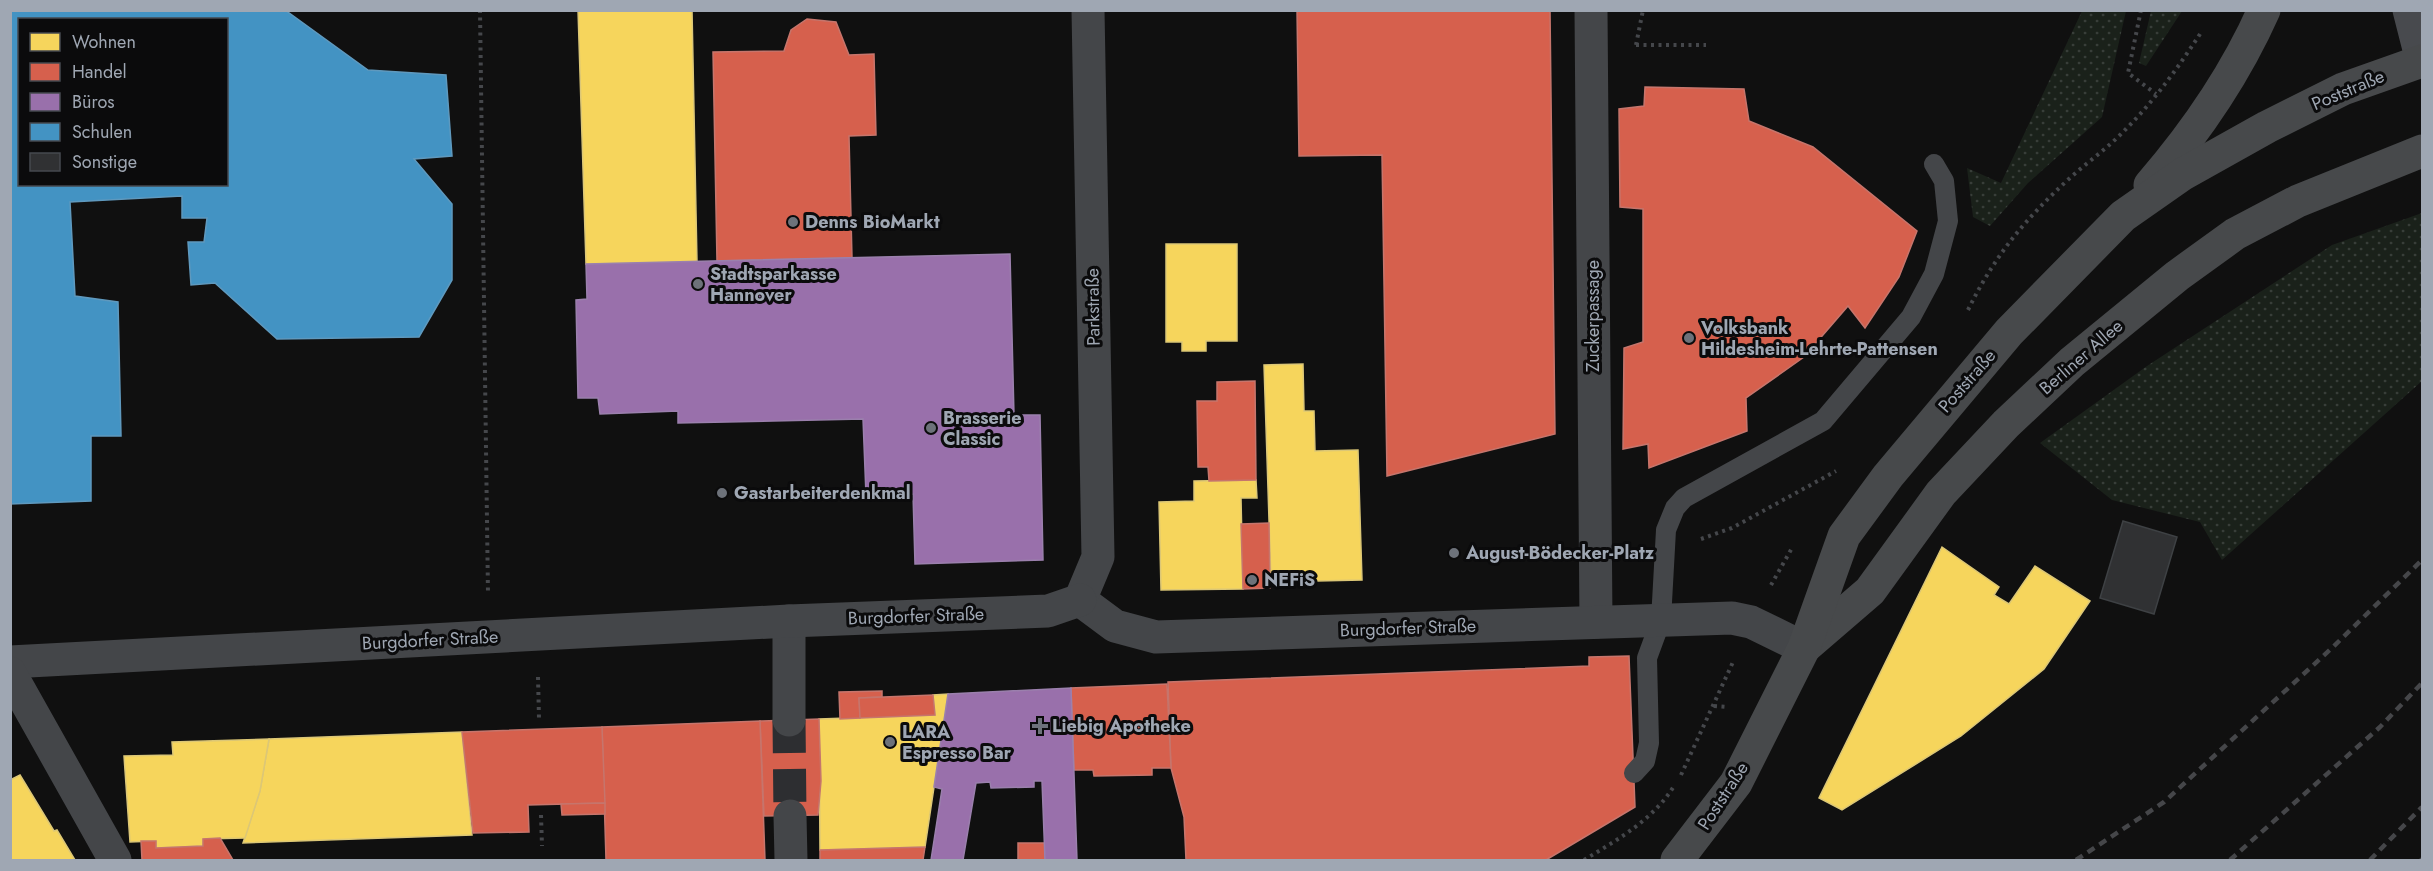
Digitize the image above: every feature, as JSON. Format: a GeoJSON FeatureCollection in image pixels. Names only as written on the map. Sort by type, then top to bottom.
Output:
{"type":"FeatureCollection","features":[{"type":"Feature","properties":{"kind":"main road"},"geometry":{"type":"LineString","coordinates":[[2123,216],[2174,157],[2216,96],[2264,10]]}},
{"type":"Feature","properties":{"kind":"main road","name":"Poststraße"},"geometry":{"type":"LineString","coordinates":[[1677,861],[1736,783],[1804,648],[1844,536],[1888,476],[2009,332],[2123,216],[2183,174],[2267,127],[2343,89],[2422,61]]}},
{"type":"Feature","properties":{"kind":"main road","name":"Berliner Allee"},"geometry":{"type":"LineString","coordinates":[[1804,648],[1870,591],[1941,493],[2006,424],[2073,362],[2177,276],[2235,234],[2298,201],[2422,151]]}},
{"type":"Feature","properties":{"kind":"street","name":"Parkstraße"},"geometry":{"type":"LineString","coordinates":[[1080,600],[1098,557],[1088,10]]}},
{"type":"Feature","properties":{"kind":"street","name":"Zuckerpassage"},"geometry":{"type":"LineString","coordinates":[[1591,10],[1596,622]]}},
{"type":"Feature","properties":{"kind":"street"},"geometry":{"type":"LineString","coordinates":[[2409,10],[2422,61]]}},
{"type":"Feature","properties":{"kind":"street","name":"Burgdorfer Straße"},"geometry":{"type":"LineString","coordinates":[[10,662],[789,621],[1048,611],[1080,600],[1116,626],[1156,637],[1732,618],[1751,622],[1804,648]]}},
{"type":"Feature","properties":{"kind":"street"},"geometry":{"type":"LineString","coordinates":[[789,621],[789,720]]}},
{"type":"Feature","properties":{"kind":"street"},"geometry":{"type":"LineString","coordinates":[[10,673],[114,861]]}},
{"type":"Feature","properties":{"kind":"street"},"geometry":{"type":"LineString","coordinates":[[790,816],[791,861]]}},
{"type":"Feature","properties":{"kind":"lane"},"geometry":{"type":"LineString","coordinates":[[1634,772],[1645,761],[1649,743],[1647,658],[1661,620],[1666,530],[1675,508],[1684,498],[1823,421],[1911,317],[1934,274],[1948,221],[1944,181],[1934,164]]}},
{"type":"Feature","properties":{"kind":"path"},"geometry":{"type":"LineString","coordinates":[[480,10],[489,636]]}},
{"type":"Feature","properties":{"kind":"path"},"geometry":{"type":"LineString","coordinates":[[2141,10],[2128,73],[2156,94]]}},
{"type":"Feature","properties":{"kind":"path"},"geometry":{"type":"LineString","coordinates":[[1636,45],[1706,45]]}},
{"type":"Feature","properties":{"kind":"path"},"geometry":{"type":"LineString","coordinates":[[1664,552],[1732,528],[1839,470]]}},
{"type":"Feature","properties":{"kind":"path"},"geometry":{"type":"LineString","coordinates":[[541,815],[542,846]]}},
{"type":"Feature","properties":{"kind":"shaded area"},"geometry":{"type":"Polygon","coordinates":[[[2082,11],[2126,11],[2102,117],[2028,183],[1990,226],[1973,217],[1967,168],[2001,183],[2082,11]]]}},
{"type":"Feature","properties":{"kind":"shaded area"},"geometry":{"type":"Polygon","coordinates":[[[2151,11],[2182,11],[2146,66],[2139,63],[2151,11]]]}},
{"type":"Feature","properties":{"kind":"shaded area"},"geometry":{"type":"Polygon","coordinates":[[[2422,213],[2422,381],[2222,560],[2200,522],[2112,500],[2040,443],[2147,366],[2332,245],[2422,213]]]}},
{"type":"Feature","properties":{"kind":"building: Wohnen"},"geometry":{"type":"Polygon","coordinates":[[[578,10],[692,10],[697,262],[586,264],[578,10]]]}},
{"type":"Feature","properties":{"kind":"building: Wohnen"},"geometry":{"type":"Polygon","coordinates":[[[1166,244],[1237,244],[1237,341],[1206,341],[1206,351],[1182,351],[1182,342],[1166,342],[1166,244]]]}},
{"type":"Feature","properties":{"kind":"building: Wohnen"},"geometry":{"type":"Polygon","coordinates":[[[1303,364],[1304,411],[1314,411],[1315,451],[1358,450],[1362,580],[1271,582],[1264,365],[1303,364]]]}},
{"type":"Feature","properties":{"kind":"building: Wohnen"},"geometry":{"type":"Polygon","coordinates":[[[1256,480],[1257,498],[1241,498],[1243,589],[1161,590],[1159,502],[1194,501],[1194,481],[1256,480]]]}},
{"type":"Feature","properties":{"kind":"building: Wohnen"},"geometry":{"type":"Polygon","coordinates":[[[1942,547],[1999,587],[1994,595],[2009,604],[2035,566],[2090,601],[2044,669],[1961,736],[1842,810],[1819,798],[1942,547]]]}},
{"type":"Feature","properties":{"kind":"building: Wohnen"},"geometry":{"type":"Polygon","coordinates":[[[948,694],[925,847],[820,850],[819,719],[935,715],[933,695],[948,694]]]}},
{"type":"Feature","properties":{"kind":"building: Wohnen"},"geometry":{"type":"Polygon","coordinates":[[[462,732],[472,835],[243,843],[260,791],[269,739],[462,732]]]}},
{"type":"Feature","properties":{"kind":"building: Wohnen"},"geometry":{"type":"Polygon","coordinates":[[[269,739],[260,791],[245,838],[203,839],[203,846],[156,848],[156,841],[130,842],[124,756],[173,755],[172,742],[269,739]]]}},
{"type":"Feature","properties":{"kind":"building: Wohnen"},"geometry":{"type":"Polygon","coordinates":[[[20,775],[54,831],[57,830],[75,860],[10,860],[10,780],[20,775]]]}},
{"type":"Feature","properties":{"kind":"building: Handel"},"geometry":{"type":"Polygon","coordinates":[[[1297,10],[1550,10],[1555,434],[1387,476],[1382,155],[1299,156],[1297,10]]]}},
{"type":"Feature","properties":{"kind":"building: Handel"},"geometry":{"type":"Polygon","coordinates":[[[807,19],[836,22],[849,55],[874,54],[876,135],[849,136],[852,258],[717,261],[713,52],[784,51],[791,30],[807,19]]]}},
{"type":"Feature","properties":{"kind":"building: Handel"},"geometry":{"type":"Polygon","coordinates":[[[1645,87],[1744,89],[1749,121],[1813,147],[1917,231],[1899,277],[1865,328],[1848,306],[1804,357],[1746,398],[1747,431],[1649,468],[1648,444],[1623,449],[1624,348],[1643,342],[1643,209],[1620,207],[1619,109],[1644,106],[1645,87]]]}},
{"type":"Feature","properties":{"kind":"building: Handel"},"geometry":{"type":"Polygon","coordinates":[[[1255,381],[1256,480],[1209,481],[1208,467],[1198,467],[1197,401],[1217,401],[1217,382],[1255,381]]]}},
{"type":"Feature","properties":{"kind":"building: Handel"},"geometry":{"type":"Polygon","coordinates":[[[1269,523],[1270,588],[1243,589],[1241,524],[1269,523]]]}},
{"type":"Feature","properties":{"kind":"building: Handel"},"geometry":{"type":"Polygon","coordinates":[[[1629,656],[1635,807],[1546,860],[1186,860],[1184,817],[1171,768],[1168,682],[1589,666],[1589,657],[1629,656]]]}},
{"type":"Feature","properties":{"kind":"building: Handel"},"geometry":{"type":"Polygon","coordinates":[[[1167,684],[1171,768],[1152,768],[1152,775],[1094,776],[1093,770],[1074,770],[1071,688],[1167,684]]]}},
{"type":"Feature","properties":{"kind":"building: Handel"},"geometry":{"type":"Polygon","coordinates":[[[882,691],[882,697],[859,698],[860,718],[840,719],[839,692],[882,691]]]}},
{"type":"Feature","properties":{"kind":"building: Handel"},"geometry":{"type":"Polygon","coordinates":[[[933,695],[935,715],[860,718],[859,698],[933,695]]]}},
{"type":"Feature","properties":{"kind":"building: Handel"},"geometry":{"type":"Polygon","coordinates":[[[819,719],[821,781],[818,815],[764,816],[760,721],[819,719]]]}},
{"type":"Feature","properties":{"kind":"building: Handel"},"geometry":{"type":"Polygon","coordinates":[[[760,721],[765,860],[606,860],[602,727],[760,721]]]}},
{"type":"Feature","properties":{"kind":"building: Handel"},"geometry":{"type":"Polygon","coordinates":[[[602,727],[605,803],[528,805],[529,832],[473,833],[462,732],[602,727]]]}},
{"type":"Feature","properties":{"kind":"building: Handel"},"geometry":{"type":"Polygon","coordinates":[[[605,803],[605,814],[562,815],[561,804],[605,803]]]}},
{"type":"Feature","properties":{"kind":"building: Handel"},"geometry":{"type":"Polygon","coordinates":[[[220,838],[233,860],[142,860],[141,841],[156,841],[156,848],[203,846],[203,839],[220,838]]]}},
{"type":"Feature","properties":{"kind":"building: Handel"},"geometry":{"type":"Polygon","coordinates":[[[1018,843],[1045,843],[1045,860],[1018,860],[1018,843]]]}},
{"type":"Feature","properties":{"kind":"building: Handel"},"geometry":{"type":"Polygon","coordinates":[[[925,847],[923,860],[820,860],[820,850],[925,847]]]}},
{"type":"Feature","properties":{"kind":"building: Büros"},"geometry":{"type":"Polygon","coordinates":[[[1010,254],[1014,415],[1040,415],[1043,560],[915,564],[913,494],[866,495],[863,419],[678,423],[678,411],[600,414],[598,398],[578,398],[576,300],[587,299],[586,264],[1010,254]]]}},
{"type":"Feature","properties":{"kind":"building: Büros"},"geometry":{"type":"Polygon","coordinates":[[[1071,688],[1077,860],[1045,860],[1042,781],[1034,781],[1034,787],[991,788],[990,782],[976,783],[963,860],[931,860],[942,789],[934,787],[948,694],[1071,688]]]}},
{"type":"Feature","properties":{"kind":"building: Schulen"},"geometry":{"type":"Polygon","coordinates":[[[10,10],[285,10],[368,70],[446,75],[452,156],[414,159],[452,204],[452,280],[419,337],[277,339],[215,283],[191,285],[188,242],[204,242],[207,218],[182,218],[182,196],[70,202],[75,296],[118,302],[121,436],[91,436],[91,501],[10,504],[10,10]]]}},
{"type":"Feature","properties":{"kind":"building: Sonstige"},"geometry":{"type":"Polygon","coordinates":[[[2123,521],[2177,537],[2154,614],[2100,598],[2123,521]]]}},
{"type":"Feature","properties":{"kind":"tunnel"},"geometry":{"type":"LineString","coordinates":[[789,720],[790,816]]}},
{"type":"Feature","properties":{"kind":"railway"},"geometry":{"type":"LineString","coordinates":[[2076,860],[2164,802],[2333,647],[2422,560]]}},
{"type":"Feature","properties":{"kind":"railway"},"geometry":{"type":"LineString","coordinates":[[2230,860],[2380,727],[2422,683]]}},
{"type":"Feature","properties":{"kind":"railway"},"geometry":{"type":"LineString","coordinates":[[2370,860],[2422,807]]}},
{"type":"Feature","properties":{"kind":"place","name":"Denns BioMarkt"},"geometry":{"type":"Point","coordinates":[793,222]}},
{"type":"Feature","properties":{"kind":"place","name":"Stadtsparkasse Hannover"},"geometry":{"type":"Point","coordinates":[698,284]}},
{"type":"Feature","properties":{"kind":"place","name":"Volksbank Hildesheim-Lehrte-Pattensen"},"geometry":{"type":"Point","coordinates":[1689,338]}},
{"type":"Feature","properties":{"kind":"place","name":"Brasserie Classic"},"geometry":{"type":"Point","coordinates":[931,428]}},
{"type":"Feature","properties":{"kind":"place","name":"Gastarbeiterdenkmal"},"geometry":{"type":"Point","coordinates":[722,493]}},
{"type":"Feature","properties":{"kind":"place","name":"August-Bödecker-Platz"},"geometry":{"type":"Point","coordinates":[1454,553]}},
{"type":"Feature","properties":{"kind":"place","name":"NEFiS"},"geometry":{"type":"Point","coordinates":[1252,580]}},
{"type":"Feature","properties":{"kind":"place","name":"Liebig Apotheke"},"geometry":{"type":"Point","coordinates":[1040,726]}},
{"type":"Feature","properties":{"kind":"place","name":"LARA Espresso Bar"},"geometry":{"type":"Point","coordinates":[890,742]}}]}
